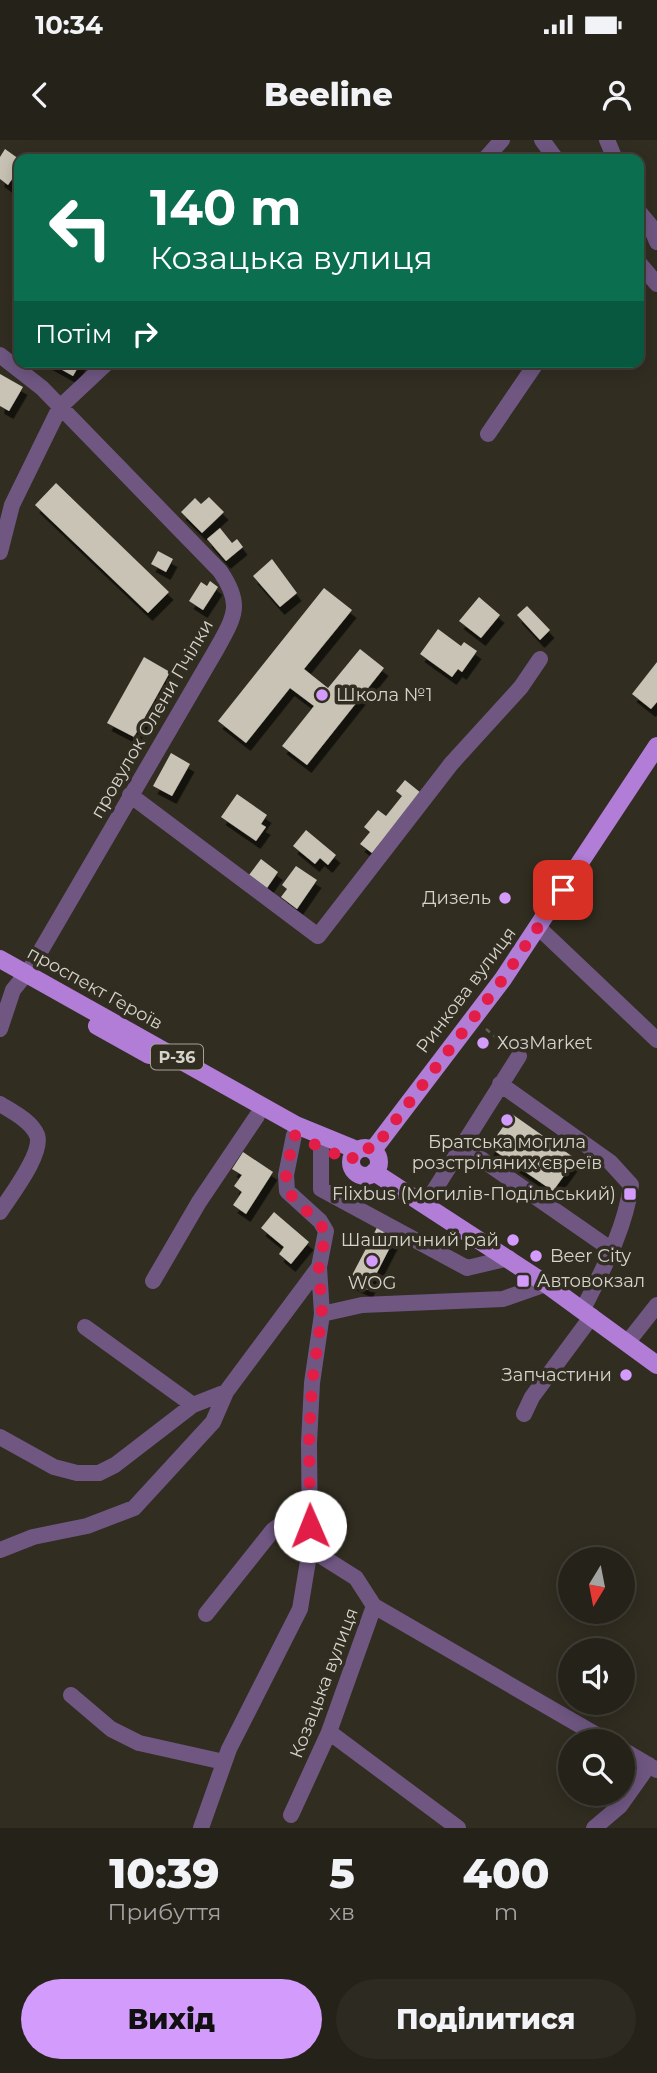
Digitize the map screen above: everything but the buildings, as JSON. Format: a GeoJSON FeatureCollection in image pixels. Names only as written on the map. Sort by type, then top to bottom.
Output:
{"type":"FeatureCollection","features":[{"type":"Feature","properties":{"kind":"main road","name":"Ринкова вулиця"},"geometry":{"type":"LineString","coordinates":[[360,1154],[503,979],[657,746]]}},
{"type":"Feature","properties":{"kind":"main road","name":"проспект Героїв"},"geometry":{"type":"LineString","coordinates":[[0,959],[23,978],[257,1116],[320,1149],[360,1154]]}},
{"type":"Feature","properties":{"kind":"main road","name":"проспект Героїв"},"geometry":{"type":"LineString","coordinates":[[0,970],[23,978],[296,1125],[360,1154]]}},
{"type":"Feature","properties":{"kind":"main road","name":"Р-36"},"geometry":{"type":"LineString","coordinates":[[360,1154],[358,1174],[366,1176],[374,1172]]}},
{"type":"Feature","properties":{"kind":"main road"},"geometry":{"type":"LineString","coordinates":[[360,1154],[379,1162],[374,1172],[509,1258],[587,1312],[657,1366]]}},
{"type":"Feature","properties":{"kind":"street"},"geometry":{"type":"LineString","coordinates":[[489,154],[502,140]]}},
{"type":"Feature","properties":{"kind":"street"},"geometry":{"type":"LineString","coordinates":[[644,218],[657,242]]}},
{"type":"Feature","properties":{"kind":"street","name":"провулок Олени Пчілки"},"geometry":{"type":"LineString","coordinates":[[0,1029],[13,990],[23,978],[228,630],[236,601],[232,589],[220,571],[19,368]]}},
{"type":"Feature","properties":{"kind":"street"},"geometry":{"type":"LineString","coordinates":[[0,552],[12,505],[60,407],[102,368]]}},
{"type":"Feature","properties":{"kind":"street"},"geometry":{"type":"LineString","coordinates":[[488,435],[533,368]]}},
{"type":"Feature","properties":{"kind":"street"},"geometry":{"type":"LineString","coordinates":[[130,795],[318,936],[451,764],[521,687],[540,659]]}},
{"type":"Feature","properties":{"kind":"street"},"geometry":{"type":"LineString","coordinates":[[538,927],[657,1040]]}},
{"type":"Feature","properties":{"kind":"street"},"geometry":{"type":"LineString","coordinates":[[425,1205],[519,1056]]}},
{"type":"Feature","properties":{"kind":"street"},"geometry":{"type":"LineString","coordinates":[[500,1084],[610,1161],[631,1185],[628,1208],[587,1312],[532,1396],[524,1414]]}},
{"type":"Feature","properties":{"kind":"street"},"geometry":{"type":"LineString","coordinates":[[0,1104],[25,1120],[37,1135],[39,1148],[0,1212]]}},
{"type":"Feature","properties":{"kind":"street"},"geometry":{"type":"LineString","coordinates":[[153,1281],[200,1202],[257,1116]]}},
{"type":"Feature","properties":{"kind":"street"},"geometry":{"type":"LineString","coordinates":[[201,1828],[224,1762],[300,1609],[310,1549],[311,1395],[322,1314],[319,1267],[326,1231],[287,1191],[286,1175],[294,1135]]}},
{"type":"Feature","properties":{"kind":"street"},"geometry":{"type":"LineString","coordinates":[[461,1145],[612,1250]]}},
{"type":"Feature","properties":{"kind":"street"},"geometry":{"type":"LineString","coordinates":[[320,1149],[321,1189],[467,1268],[509,1258]]}},
{"type":"Feature","properties":{"kind":"street"},"geometry":{"type":"LineString","coordinates":[[0,1550],[33,1537],[87,1526],[134,1508],[213,1422],[226,1392],[319,1267]]}},
{"type":"Feature","properties":{"kind":"street"},"geometry":{"type":"LineString","coordinates":[[322,1314],[362,1305],[503,1299],[546,1284]]}},
{"type":"Feature","properties":{"kind":"street"},"geometry":{"type":"LineString","coordinates":[[627,1343],[657,1305]]}},
{"type":"Feature","properties":{"kind":"street"},"geometry":{"type":"LineString","coordinates":[[85,1326],[193,1405]]}},
{"type":"Feature","properties":{"kind":"street"},"geometry":{"type":"LineString","coordinates":[[0,1437],[54,1467],[77,1474],[99,1473],[115,1465],[193,1405],[226,1392]]}},
{"type":"Feature","properties":{"kind":"street"},"geometry":{"type":"LineString","coordinates":[[205,1614],[273,1530],[310,1504]]}},
{"type":"Feature","properties":{"kind":"street","name":"Козацька вулиця"},"geometry":{"type":"LineString","coordinates":[[291,1815],[329,1732],[374,1606],[356,1578],[310,1549]]}},
{"type":"Feature","properties":{"kind":"street"},"geometry":{"type":"LineString","coordinates":[[374,1606],[586,1729]]}},
{"type":"Feature","properties":{"kind":"street"},"geometry":{"type":"LineString","coordinates":[[71,1695],[111,1729],[139,1743],[224,1762]]}},
{"type":"Feature","properties":{"kind":"street"},"geometry":{"type":"LineString","coordinates":[[329,1732],[458,1828]]}},
{"type":"Feature","properties":{"kind":"street"},"geometry":{"type":"LineString","coordinates":[[599,1827],[653,1767],[635,1757]]}},
{"type":"Feature","properties":{"kind":"path"},"geometry":{"type":"LineString","coordinates":[[484,1027],[519,1056]]}},
{"type":"Feature","properties":{"kind":"place","name":"Школа №1"},"geometry":{"type":"Point","coordinates":[322,695]}},
{"type":"Feature","properties":{"kind":"place","name":"Дизель"},"geometry":{"type":"Point","coordinates":[505,898]}},
{"type":"Feature","properties":{"kind":"place","name":"ХозMarket"},"geometry":{"type":"Point","coordinates":[483,1043]}},
{"type":"Feature","properties":{"kind":"place","name":"Братська могила розстріляних євреїв"},"geometry":{"type":"Point","coordinates":[507,1120]}},
{"type":"Feature","properties":{"kind":"place","name":"Flixbus (Могилів-Подільський)"},"geometry":{"type":"Point","coordinates":[630,1194]}},
{"type":"Feature","properties":{"kind":"place","name":"Шашличний рай"},"geometry":{"type":"Point","coordinates":[513,1240]}},
{"type":"Feature","properties":{"kind":"place","name":"Beer City"},"geometry":{"type":"Point","coordinates":[536,1256]}},
{"type":"Feature","properties":{"kind":"place","name":"WOG"},"geometry":{"type":"Point","coordinates":[372,1261]}},
{"type":"Feature","properties":{"kind":"place","name":"Автовокзал"},"geometry":{"type":"Point","coordinates":[523,1281]}},
{"type":"Feature","properties":{"kind":"place","name":"Запчастини"},"geometry":{"type":"Point","coordinates":[626,1375]}},
{"type":"Feature","properties":{"kind":"route"},"geometry":{"type":"LineString","coordinates":[[310,1526],[309,1443],[312,1383],[322,1314],[319,1267],[326,1231],[320,1221],[287,1191],[286,1175],[294,1135],[351,1161],[357,1150],[365,1147],[373,1150],[503,979],[563,890]]}}]}
